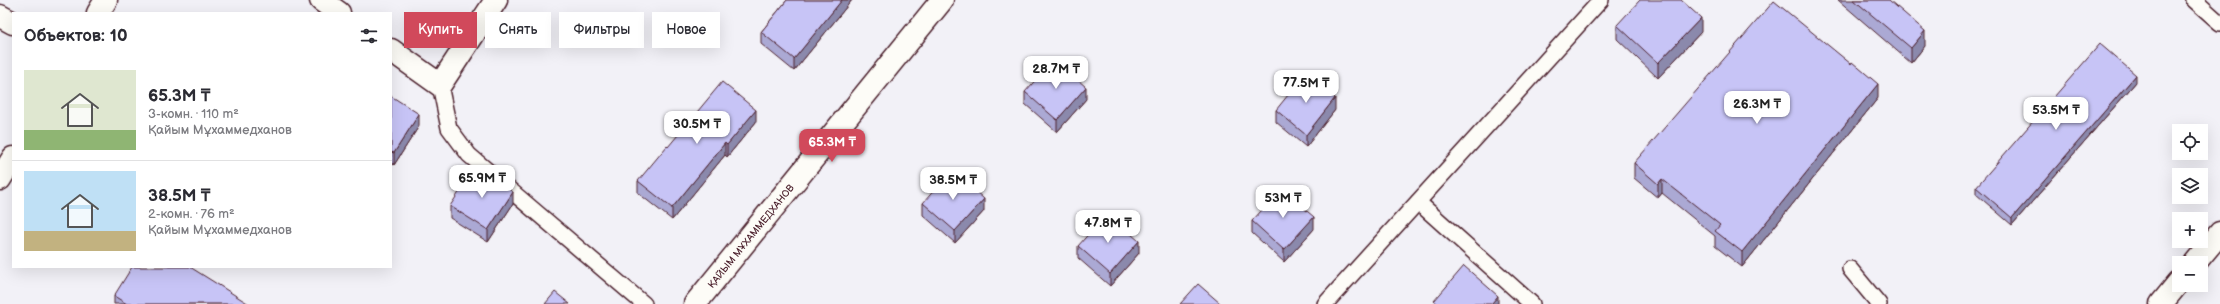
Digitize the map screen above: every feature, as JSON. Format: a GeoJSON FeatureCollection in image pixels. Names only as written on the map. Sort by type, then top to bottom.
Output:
{"type":"FeatureCollection","features":[{"type":"Feature","properties":{"kind":"street"},"geometry":{"type":"LineString","coordinates":[[99,12],[106,0]]}},
{"type":"Feature","properties":{"kind":"street"},"geometry":{"type":"LineString","coordinates":[[321,0],[338,12]]}},
{"type":"Feature","properties":{"kind":"street"},"geometry":{"type":"LineString","coordinates":[[392,51],[440,85],[496,0]]}},
{"type":"Feature","properties":{"kind":"street","name":"ҚАЙЫМ МҰХАММЕДХАНОВ"},"geometry":{"type":"LineString","coordinates":[[695,304],[942,0]]}},
{"type":"Feature","properties":{"kind":"street"},"geometry":{"type":"LineString","coordinates":[[0,16],[12,22]]}},
{"type":"Feature","properties":{"kind":"street"},"geometry":{"type":"LineString","coordinates":[[0,179],[12,160]]}},
{"type":"Feature","properties":{"kind":"street"},"geometry":{"type":"LineString","coordinates":[[2201,256],[2220,233]]}},
{"type":"Feature","properties":{"kind":"street"},"geometry":{"type":"LineString","coordinates":[[2161,304],[2172,291]]}},
{"type":"Feature","properties":{"kind":"lane"},"geometry":{"type":"LineString","coordinates":[[1325,304],[1601,0]]}},
{"type":"Feature","properties":{"kind":"lane"},"geometry":{"type":"LineString","coordinates":[[2194,0],[2220,22]]}},
{"type":"Feature","properties":{"kind":"lane"},"geometry":{"type":"LineString","coordinates":[[440,85],[449,128],[469,155],[644,304]]}},
{"type":"Feature","properties":{"kind":"lane"},"geometry":{"type":"LineString","coordinates":[[1418,202],[1532,304]]}},
{"type":"Feature","properties":{"kind":"lane"},"geometry":{"type":"LineString","coordinates":[[1850,269],[1879,304]]}},
{"type":"Feature","properties":{"kind":"building"},"geometry":{"type":"Polygon","coordinates":[[[787,0],[842,0],[794,59],[761,32],[787,0]]]}},
{"type":"Feature","properties":{"kind":"building"},"geometry":{"type":"Polygon","coordinates":[[[1640,0],[1681,0],[1701,18],[1658,63],[1617,25],[1640,0]]]}},
{"type":"Feature","properties":{"kind":"building"},"geometry":{"type":"Polygon","coordinates":[[[1854,0],[1889,0],[1925,31],[1911,48],[1854,0]]]}},
{"type":"Feature","properties":{"kind":"building"},"geometry":{"type":"Polygon","coordinates":[[[1774,1],[1851,64],[1852,62],[1878,84],[1742,252],[1715,231],[1720,225],[1662,179],[1658,184],[1634,163],[1774,1]]]}},
{"type":"Feature","properties":{"kind":"building"},"geometry":{"type":"Polygon","coordinates":[[[2100,44],[2136,75],[2012,218],[1976,187],[2100,44]]]}},
{"type":"Feature","properties":{"kind":"building"},"geometry":{"type":"Polygon","coordinates":[[[1054,59],[1086,87],[1057,120],[1025,92],[1054,59]]]}},
{"type":"Feature","properties":{"kind":"building"},"geometry":{"type":"Polygon","coordinates":[[[1305,74],[1335,98],[1306,135],[1276,110],[1305,74]]]}},
{"type":"Feature","properties":{"kind":"building"},"geometry":{"type":"Polygon","coordinates":[[[722,82],[756,110],[727,145],[725,143],[672,208],[638,181],[722,82]]]}},
{"type":"Feature","properties":{"kind":"building"},"geometry":{"type":"Polygon","coordinates":[[[392,97],[419,114],[394,153],[392,152],[392,97]]]}},
{"type":"Feature","properties":{"kind":"building"},"geometry":{"type":"Polygon","coordinates":[[[476,167],[513,192],[488,230],[450,206],[476,167]]]}},
{"type":"Feature","properties":{"kind":"building"},"geometry":{"type":"Polygon","coordinates":[[[952,170],[984,199],[955,231],[923,203],[952,170]]]}},
{"type":"Feature","properties":{"kind":"building"},"geometry":{"type":"Polygon","coordinates":[[[1281,189],[1314,217],[1284,250],[1252,221],[1281,189]]]}},
{"type":"Feature","properties":{"kind":"building"},"geometry":{"type":"Polygon","coordinates":[[[1107,213],[1139,241],[1110,274],[1078,246],[1107,213]]]}},
{"type":"Feature","properties":{"kind":"building"},"geometry":{"type":"Polygon","coordinates":[[[1464,266],[1498,296],[1491,304],[1438,304],[1434,301],[1464,266]]]}},
{"type":"Feature","properties":{"kind":"building"},"geometry":{"type":"Polygon","coordinates":[[[131,268],[192,268],[249,304],[127,304],[114,296],[131,268]]]}},
{"type":"Feature","properties":{"kind":"building"},"geometry":{"type":"Polygon","coordinates":[[[1198,284],[1221,304],[1180,304],[1198,284]]]}},
{"type":"Feature","properties":{"kind":"building"},"geometry":{"type":"Polygon","coordinates":[[[555,292],[570,304],[545,304],[555,292]]]}}]}
